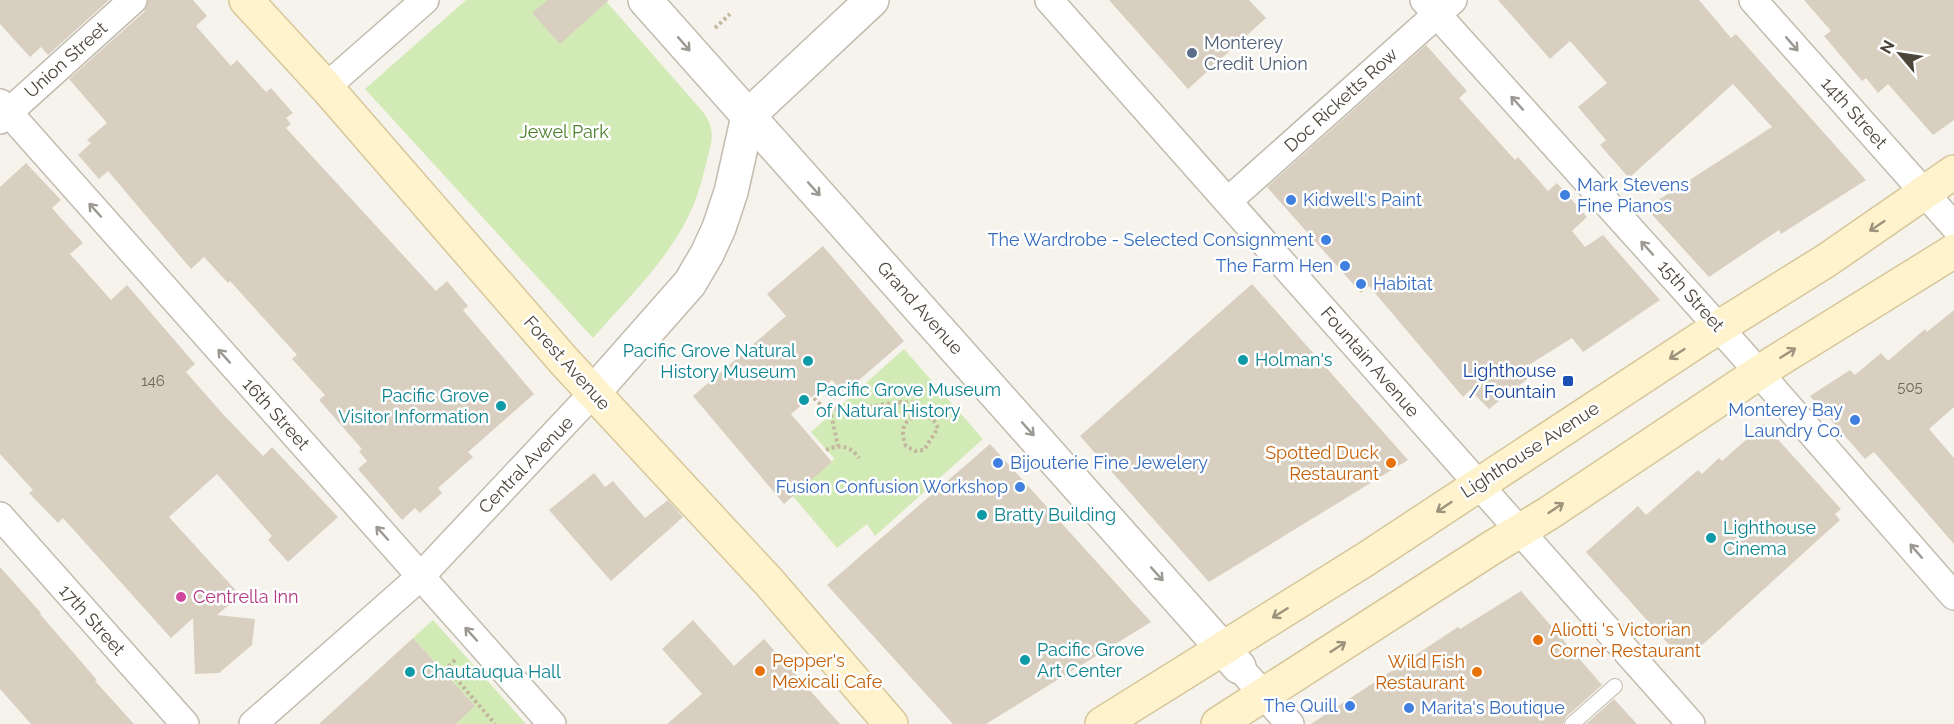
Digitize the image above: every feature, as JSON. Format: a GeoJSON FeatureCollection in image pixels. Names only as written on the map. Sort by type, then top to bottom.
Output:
{"type":"FeatureCollection","features":[{"type":"Feature","properties":{"kind":"main road","name":"Forest Avenue"},"geometry":{"type":"LineString","coordinates":[[246,0],[326,87],[593,393],[768,582],[891,724]]}},
{"type":"Feature","properties":{"kind":"main road","name":"Lighthouse Avenue"},"geometry":{"type":"LineString","coordinates":[[1102,724],[1231,658],[1366,559],[1719,327],[1827,260],[1954,172]]}},
{"type":"Feature","properties":{"kind":"main road"},"geometry":{"type":"LineString","coordinates":[[1218,724],[1520,531],[1759,372],[1954,251]]}},
{"type":"Feature","properties":{"kind":"street","name":"Union Street"},"geometry":{"type":"LineString","coordinates":[[3,112],[133,0]]}},
{"type":"Feature","properties":{"kind":"street"},"geometry":{"type":"LineString","coordinates":[[326,87],[425,0]]}},
{"type":"Feature","properties":{"kind":"street","name":"Grand Avenue"},"geometry":{"type":"LineString","coordinates":[[645,0],[1290,724]]}},
{"type":"Feature","properties":{"kind":"street"},"geometry":{"type":"LineString","coordinates":[[748,116],[872,0]]}},
{"type":"Feature","properties":{"kind":"street","name":"Fountain Avenue"},"geometry":{"type":"LineString","coordinates":[[1049,0],[1691,724]]}},
{"type":"Feature","properties":{"kind":"street","name":"14th Street"},"geometry":{"type":"LineString","coordinates":[[1753,0],[1954,226]]}},
{"type":"Feature","properties":{"kind":"street","name":"Doc Ricketts Row"},"geometry":{"type":"LineString","coordinates":[[1228,201],[1438,5]]}},
{"type":"Feature","properties":{"kind":"street","name":"15th Street"},"geometry":{"type":"LineString","coordinates":[[1438,5],[1954,596]]}},
{"type":"Feature","properties":{"kind":"street","name":"16th Street"},"geometry":{"type":"LineString","coordinates":[[3,112],[552,724]]}},
{"type":"Feature","properties":{"kind":"street","name":"Central Avenue"},"geometry":{"type":"LineString","coordinates":[[253,724],[420,577],[593,393],[690,283],[719,228],[731,192],[748,116]]}},
{"type":"Feature","properties":{"kind":"street","name":"17th Street"},"geometry":{"type":"LineString","coordinates":[[0,516],[185,724]]}},
{"type":"Feature","properties":{"kind":"lane"},"geometry":{"type":"LineString","coordinates":[[1572,724],[1615,686]]}},
{"type":"Feature","properties":{"kind":"path"},"geometry":{"type":"LineString","coordinates":[[711,31],[730,14]]}},
{"type":"Feature","properties":{"kind":"path"},"geometry":{"type":"LineString","coordinates":[[814,398],[825,410],[862,408],[898,402],[921,403]]}},
{"type":"Feature","properties":{"kind":"path"},"geometry":{"type":"LineString","coordinates":[[898,402],[912,416]]}},
{"type":"Feature","properties":{"kind":"path"},"geometry":{"type":"LineString","coordinates":[[830,409],[838,446]]}},
{"type":"Feature","properties":{"kind":"path"},"geometry":{"type":"LineString","coordinates":[[923,415],[933,419],[938,428],[924,450],[915,451],[906,446],[903,431],[905,424],[912,416],[923,415]]}},
{"type":"Feature","properties":{"kind":"path"},"geometry":{"type":"LineString","coordinates":[[826,450],[838,446],[854,451],[859,458]]}},
{"type":"Feature","properties":{"kind":"path"},"geometry":{"type":"LineString","coordinates":[[447,668],[495,724]]}},
{"type":"Feature","properties":{"kind":"green space","name":"Jewel Park"},"geometry":{"type":"Polygon","coordinates":[[[466,0],[605,0],[703,112],[710,124],[711,144],[702,180],[693,207],[680,232],[646,279],[593,338],[365,89],[466,0]]]}},
{"type":"Feature","properties":{"kind":"green space"},"geometry":{"type":"Polygon","coordinates":[[[904,349],[983,439],[875,536],[867,524],[837,548],[792,495],[834,458],[811,432],[904,349]]]}},
{"type":"Feature","properties":{"kind":"green space"},"geometry":{"type":"Polygon","coordinates":[[[433,620],[526,724],[456,724],[475,706],[413,638],[433,620]]]}},
{"type":"Feature","properties":{"kind":"building"},"geometry":{"type":"Polygon","coordinates":[[[0,0],[109,0],[48,55],[41,47],[30,57],[0,24],[0,0]]]}},
{"type":"Feature","properties":{"kind":"building"},"geometry":{"type":"Polygon","coordinates":[[[148,0],[193,0],[207,16],[196,26],[231,66],[237,60],[266,92],[271,88],[293,113],[286,118],[291,124],[286,128],[436,291],[447,281],[468,306],[463,310],[534,394],[468,452],[473,457],[438,488],[442,493],[420,513],[415,508],[402,520],[358,469],[367,461],[359,451],[362,449],[319,400],[325,395],[292,359],[297,355],[230,281],[228,283],[204,257],[191,269],[108,171],[99,179],[78,155],[91,143],[87,140],[107,123],[69,79],[144,12],[148,0]]]}},
{"type":"Feature","properties":{"kind":"building"},"geometry":{"type":"Polygon","coordinates":[[[548,0],[609,0],[560,44],[532,13],[548,0]]]}},
{"type":"Feature","properties":{"kind":"building","name":"Monterey Credit Union"},"geometry":{"type":"Polygon","coordinates":[[[1109,0],[1249,0],[1266,18],[1188,89],[1109,0]]]}},
{"type":"Feature","properties":{"kind":"building"},"geometry":{"type":"Polygon","coordinates":[[[1498,0],[1699,0],[1731,38],[1736,34],[1866,180],[1781,234],[1779,230],[1709,277],[1646,208],[1772,127],[1733,84],[1629,178],[1600,145],[1606,140],[1578,107],[1607,83],[1570,41],[1550,59],[1498,0]]]}},
{"type":"Feature","properties":{"kind":"building"},"geometry":{"type":"Polygon","coordinates":[[[1804,0],[1954,0],[1954,120],[1933,135],[1888,84],[1878,93],[1866,78],[1862,81],[1824,36],[1831,31],[1804,0]]]}},
{"type":"Feature","properties":{"kind":"building"},"geometry":{"type":"Polygon","coordinates":[[[1426,45],[1467,91],[1459,98],[1515,160],[1518,157],[1548,191],[1557,183],[1587,217],[1572,231],[1585,247],[1603,235],[1660,300],[1583,352],[1572,338],[1527,366],[1531,376],[1489,409],[1470,390],[1463,397],[1369,286],[1361,293],[1267,187],[1426,45]]]}},
{"type":"Feature","properties":{"kind":"building"},"geometry":{"type":"Polygon","coordinates":[[[26,163],[61,200],[52,208],[83,243],[70,254],[111,300],[127,285],[195,364],[186,372],[221,412],[263,456],[272,447],[338,517],[288,562],[268,540],[272,536],[217,474],[169,517],[240,595],[217,615],[255,619],[252,645],[219,673],[195,674],[193,618],[171,638],[63,518],[58,523],[29,493],[33,490],[0,454],[0,187],[26,163]]]}},
{"type":"Feature","properties":{"kind":"building","name":"Pacific Grove Natural History Museum"},"geometry":{"type":"Polygon","coordinates":[[[823,246],[904,341],[844,393],[832,380],[791,414],[832,462],[784,504],[693,396],[786,316],[767,294],[823,246]]]}},
{"type":"Feature","properties":{"kind":"building","name":"Holman's"},"geometry":{"type":"Polygon","coordinates":[[[1252,284],[1408,460],[1209,582],[1080,436],[1252,284]]]}},
{"type":"Feature","properties":{"kind":"building"},"geometry":{"type":"Polygon","coordinates":[[[1954,310],[1954,407],[1929,429],[1954,458],[1954,544],[1874,452],[1865,459],[1810,396],[1850,370],[1855,375],[1881,353],[1888,361],[1925,329],[1927,332],[1954,310]]]}},
{"type":"Feature","properties":{"kind":"building","name":"Lighthouse Cinema"},"geometry":{"type":"Polygon","coordinates":[[[1764,424],[1841,509],[1835,514],[1840,520],[1689,657],[1684,652],[1679,656],[1586,552],[1638,506],[1646,515],[1698,470],[1702,474],[1719,458],[1722,461],[1764,424]]]}},
{"type":"Feature","properties":{"kind":"building","name":"Bratty Building"},"geometry":{"type":"Polygon","coordinates":[[[990,444],[1151,622],[986,724],[953,724],[827,585],[990,444]]]}},
{"type":"Feature","properties":{"kind":"building"},"geometry":{"type":"Polygon","coordinates":[[[594,473],[605,487],[613,481],[645,518],[668,500],[683,517],[611,581],[549,510],[594,473]]]}},
{"type":"Feature","properties":{"kind":"building"},"geometry":{"type":"Polygon","coordinates":[[[0,567],[134,724],[31,724],[0,689],[0,567]]]}},
{"type":"Feature","properties":{"kind":"building"},"geometry":{"type":"Polygon","coordinates":[[[1521,591],[1602,685],[1566,717],[1563,724],[1311,724],[1458,627],[1460,629],[1521,591]]]}},
{"type":"Feature","properties":{"kind":"building","name":"Pepper's Mexicali Cafe"},"geometry":{"type":"Polygon","coordinates":[[[693,620],[734,666],[764,639],[840,724],[667,724],[702,694],[662,649],[693,620]]]}},
{"type":"Feature","properties":{"kind":"building","name":"Chautauqua Hall"},"geometry":{"type":"Polygon","coordinates":[[[413,638],[475,706],[456,724],[319,724],[413,638]]]}},
{"type":"Feature","properties":{"kind":"building"},"geometry":{"type":"Polygon","coordinates":[[[1614,699],[1637,724],[1586,724],[1614,699]]]}},
{"type":"Feature","properties":{"kind":"place","name":"Monterey Credit Union"},"geometry":{"type":"Point","coordinates":[1192,53]}},
{"type":"Feature","properties":{"kind":"place","name":"Mark Stevens Fine Pianos"},"geometry":{"type":"Point","coordinates":[1565,195]}},
{"type":"Feature","properties":{"kind":"place","name":"Kidwell's Paint"},"geometry":{"type":"Point","coordinates":[1291,200]}},
{"type":"Feature","properties":{"kind":"place","name":"The Wardrobe - Selected Consignment"},"geometry":{"type":"Point","coordinates":[1326,240]}},
{"type":"Feature","properties":{"kind":"place","name":"The Farm Hen"},"geometry":{"type":"Point","coordinates":[1345,266]}},
{"type":"Feature","properties":{"kind":"place","name":"Habitat"},"geometry":{"type":"Point","coordinates":[1361,284]}},
{"type":"Feature","properties":{"kind":"place","name":"Holman's"},"geometry":{"type":"Point","coordinates":[1243,360]}},
{"type":"Feature","properties":{"kind":"place","name":"Pacific Grove Natural History Museum"},"geometry":{"type":"Point","coordinates":[808,361]}},
{"type":"Feature","properties":{"kind":"place","name":"Lighthouse / Fountain"},"geometry":{"type":"Point","coordinates":[1568,381]}},
{"type":"Feature","properties":{"kind":"place","name":"Pacific Grove Museum of Natural History"},"geometry":{"type":"Point","coordinates":[804,400]}},
{"type":"Feature","properties":{"kind":"place","name":"Pacific Grove Visitor Information"},"geometry":{"type":"Point","coordinates":[501,406]}},
{"type":"Feature","properties":{"kind":"place","name":"Monterey Bay Laundry Co."},"geometry":{"type":"Point","coordinates":[1855,420]}},
{"type":"Feature","properties":{"kind":"place","name":"Bijouterie Fine Jewelery"},"geometry":{"type":"Point","coordinates":[998,463]}},
{"type":"Feature","properties":{"kind":"place","name":"Spotted Duck Restaurant"},"geometry":{"type":"Point","coordinates":[1391,463]}},
{"type":"Feature","properties":{"kind":"place","name":"Fusion Confusion Workshop"},"geometry":{"type":"Point","coordinates":[1020,487]}},
{"type":"Feature","properties":{"kind":"place","name":"Bratty Building"},"geometry":{"type":"Point","coordinates":[982,515]}},
{"type":"Feature","properties":{"kind":"place","name":"Lighthouse Cinema"},"geometry":{"type":"Point","coordinates":[1711,538]}},
{"type":"Feature","properties":{"kind":"place","name":"Centrella Inn"},"geometry":{"type":"Point","coordinates":[181,597]}},
{"type":"Feature","properties":{"kind":"place","name":"Aliotti 's Victorian Corner Restaurant"},"geometry":{"type":"Point","coordinates":[1538,640]}},
{"type":"Feature","properties":{"kind":"place","name":"Pacific Grove Art Center"},"geometry":{"type":"Point","coordinates":[1025,660]}},
{"type":"Feature","properties":{"kind":"place","name":"Pepper's Mexicali Cafe"},"geometry":{"type":"Point","coordinates":[760,671]}},
{"type":"Feature","properties":{"kind":"place","name":"Chautauqua Hall"},"geometry":{"type":"Point","coordinates":[410,672]}},
{"type":"Feature","properties":{"kind":"place","name":"Wild Fish Restaurant"},"geometry":{"type":"Point","coordinates":[1477,672]}},
{"type":"Feature","properties":{"kind":"place","name":"The Quill"},"geometry":{"type":"Point","coordinates":[1350,706]}},
{"type":"Feature","properties":{"kind":"place","name":"Marita's Boutique"},"geometry":{"type":"Point","coordinates":[1409,708]}}]}
